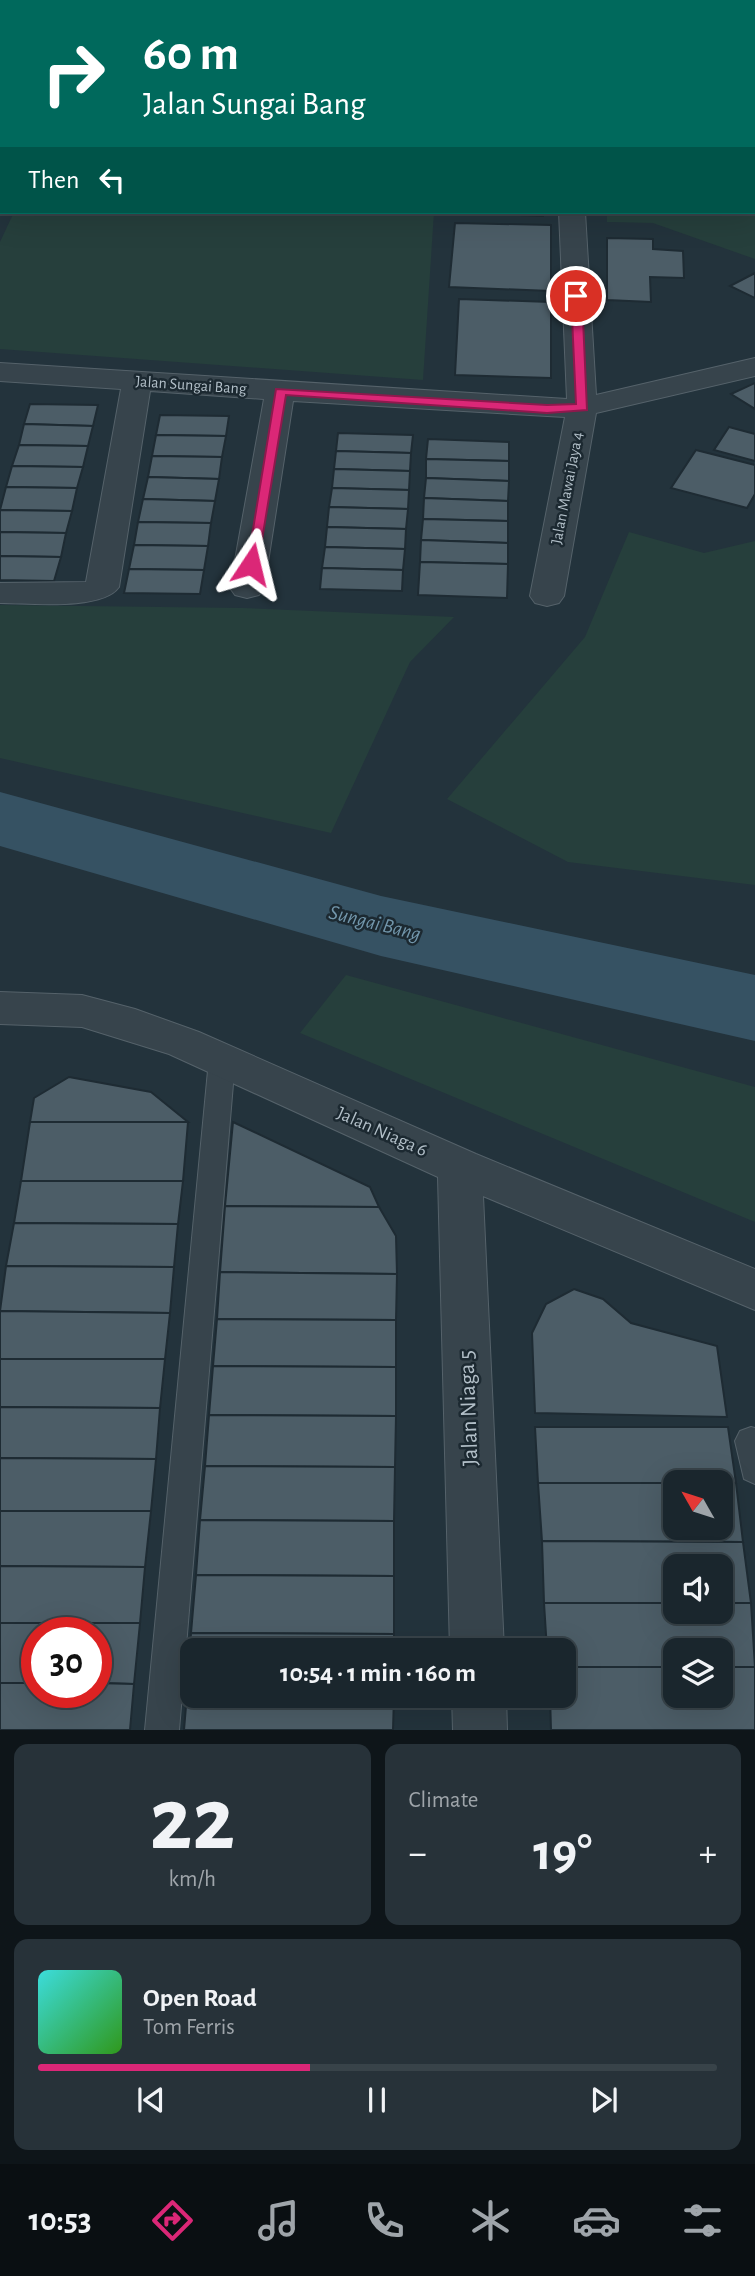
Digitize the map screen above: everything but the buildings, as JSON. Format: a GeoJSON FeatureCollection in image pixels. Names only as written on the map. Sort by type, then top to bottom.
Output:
{"type":"FeatureCollection","features":[{"type":"Feature","properties":{"kind":"street","name":"Jalan Mawai Jaya 4"},"geometry":{"type":"LineString","coordinates":[[547,596],[582,407],[572,214]]}},
{"type":"Feature","properties":{"kind":"street","name":"Jalan Sungai Bang"},"geometry":{"type":"LineString","coordinates":[[0,372],[547,409],[582,407],[755,367]]}},
{"type":"Feature","properties":{"kind":"street"},"geometry":{"type":"LineString","coordinates":[[0,593],[93,592],[102,587],[137,382]]}},
{"type":"Feature","properties":{"kind":"street"},"geometry":{"type":"LineString","coordinates":[[247,588],[280,391]]}},
{"type":"Feature","properties":{"kind":"street","name":"Jalan Niaga 6"},"geometry":{"type":"LineString","coordinates":[[0,1008],[82,1011],[135,1025],[222,1060],[460,1167],[755,1290]]}},
{"type":"Feature","properties":{"kind":"street","name":"Jalan Niaga 5"},"geometry":{"type":"LineString","coordinates":[[460,1167],[477,1638]]}},
{"type":"Feature","properties":{"kind":"street"},"geometry":{"type":"LineString","coordinates":[[479,1708],[480,1730]]}},
{"type":"Feature","properties":{"kind":"lane"},"geometry":{"type":"LineString","coordinates":[[162,1730],[222,1060]]}},
{"type":"Feature","properties":{"kind":"green space"},"geometry":{"type":"Polygon","coordinates":[[[13,214],[434,214],[423,380],[0,349],[0,242],[13,214]]]}},
{"type":"Feature","properties":{"kind":"green space"},"geometry":{"type":"Polygon","coordinates":[[[607,214],[755,214],[755,259],[653,223],[607,222],[607,214]]]}},
{"type":"Feature","properties":{"kind":"green space"},"geometry":{"type":"Polygon","coordinates":[[[629,532],[704,553],[755,541],[755,885],[568,862],[447,799],[585,637],[629,532]]]}},
{"type":"Feature","properties":{"kind":"green space"},"geometry":{"type":"Polygon","coordinates":[[[0,605],[242,608],[454,617],[410,662],[331,833],[0,758],[0,605]]]}},
{"type":"Feature","properties":{"kind":"green space"},"geometry":{"type":"Polygon","coordinates":[[[346,975],[755,1087],[755,1222],[300,1033],[346,975]]]}},
{"type":"Feature","properties":{"kind":"waterway","name":"Sungai Bang"},"geometry":{"type":"LineString","coordinates":[[0,819],[381,926],[755,1008]]}},
{"type":"Feature","properties":{"kind":"route"},"geometry":{"type":"LineString","coordinates":[[251,564],[280,391],[547,409],[582,407],[576,296]]}}]}
